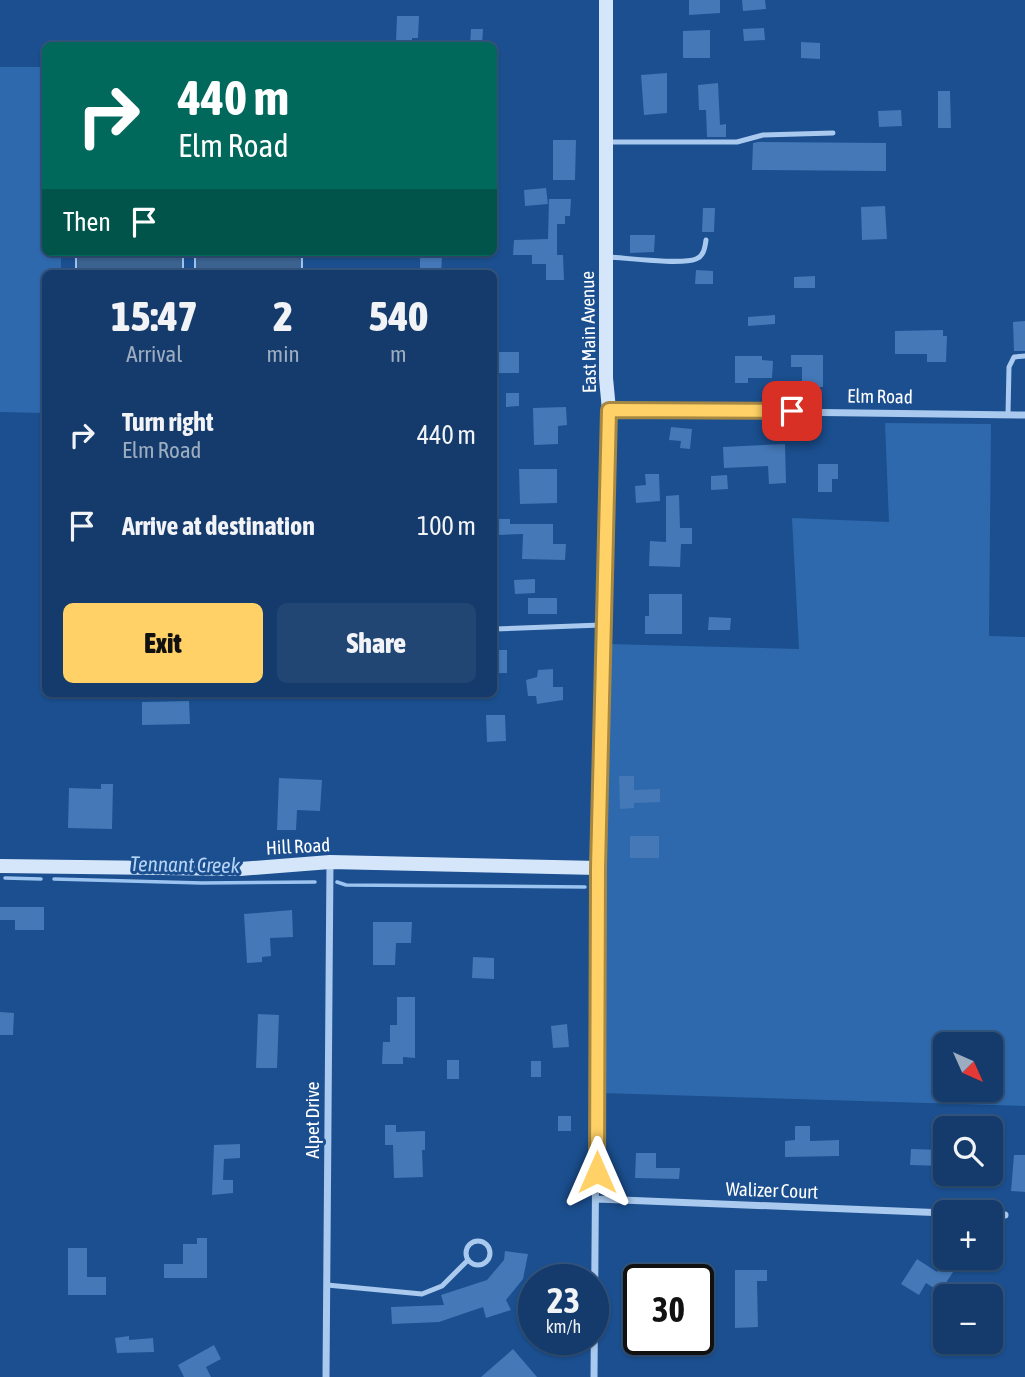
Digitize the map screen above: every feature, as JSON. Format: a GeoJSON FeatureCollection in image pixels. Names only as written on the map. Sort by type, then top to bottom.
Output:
{"type":"FeatureCollection","features":[{"type":"Feature","properties":{"kind":"street","name":"East Main Avenue"},"geometry":{"type":"LineString","coordinates":[[594,1377],[598,868],[609,410],[606,0]]}},
{"type":"Feature","properties":{"kind":"street","name":"Elm Road"},"geometry":{"type":"LineString","coordinates":[[609,410],[1025,415]]}},
{"type":"Feature","properties":{"kind":"street","name":"Hill Road"},"geometry":{"type":"LineString","coordinates":[[0,866],[240,869],[330,862],[598,868]]}},
{"type":"Feature","properties":{"kind":"street","name":"Alpet Drive"},"geometry":{"type":"LineString","coordinates":[[326,1377],[330,862]]}},
{"type":"Feature","properties":{"kind":"street","name":"Walizer Court"},"geometry":{"type":"LineString","coordinates":[[597,1199],[933,1212]]}},
{"type":"Feature","properties":{"kind":"lane"},"geometry":{"type":"LineString","coordinates":[[606,142],[737,142],[763,135],[833,133]]}},
{"type":"Feature","properties":{"kind":"lane"},"geometry":{"type":"LineString","coordinates":[[606,257],[676,261],[696,259],[704,252],[706,240]]}},
{"type":"Feature","properties":{"kind":"lane"},"geometry":{"type":"LineString","coordinates":[[1008,414],[1009,367],[1014,357],[1025,356]]}},
{"type":"Feature","properties":{"kind":"lane"},"geometry":{"type":"LineString","coordinates":[[497,629],[604,625]]}},
{"type":"Feature","properties":{"kind":"lane"},"geometry":{"type":"LineString","coordinates":[[479,1241],[487,1245],[490,1254],[485,1262],[477,1265],[468,1260],[466,1252],[470,1243],[479,1241]]}},
{"type":"Feature","properties":{"kind":"lane"},"geometry":{"type":"LineString","coordinates":[[327,1284],[422,1294],[442,1286],[468,1260]]}},
{"type":"Feature","properties":{"kind":"shaded area"},"geometry":{"type":"Polygon","coordinates":[[[0,67],[42,67],[42,256],[61,256],[61,270],[42,270],[42,413],[0,412],[0,67]]]}},
{"type":"Feature","properties":{"kind":"shaded area"},"geometry":{"type":"Polygon","coordinates":[[[76,256],[183,256],[183,270],[76,270],[76,256]]]}},
{"type":"Feature","properties":{"kind":"shaded area"},"geometry":{"type":"Polygon","coordinates":[[[195,256],[302,256],[302,270],[195,270],[195,256]]]}},
{"type":"Feature","properties":{"kind":"shaded area"},"geometry":{"type":"Polygon","coordinates":[[[885,423],[991,424],[989,636],[1025,637],[1025,1106],[601,1093],[608,644],[799,649],[792,518],[889,522],[885,423]]]}},
{"type":"Feature","properties":{"kind":"building"},"geometry":{"type":"Polygon","coordinates":[[[689,0],[720,0],[720,13],[689,15],[689,0]]]}},
{"type":"Feature","properties":{"kind":"building"},"geometry":{"type":"Polygon","coordinates":[[[742,0],[765,0],[766,9],[743,11],[742,0]]]}},
{"type":"Feature","properties":{"kind":"building"},"geometry":{"type":"Polygon","coordinates":[[[397,16],[419,16],[418,38],[412,38],[412,42],[396,42],[397,16]]]}},
{"type":"Feature","properties":{"kind":"building"},"geometry":{"type":"Polygon","coordinates":[[[764,28],[765,40],[744,41],[743,29],[764,28]]]}},
{"type":"Feature","properties":{"kind":"building"},"geometry":{"type":"Polygon","coordinates":[[[471,29],[483,29],[482,42],[470,42],[471,29]]]}},
{"type":"Feature","properties":{"kind":"building"},"geometry":{"type":"Polygon","coordinates":[[[710,30],[710,58],[683,58],[683,31],[710,30]]]}},
{"type":"Feature","properties":{"kind":"building"},"geometry":{"type":"Polygon","coordinates":[[[801,42],[820,43],[820,59],[801,58],[801,42]]]}},
{"type":"Feature","properties":{"kind":"building"},"geometry":{"type":"Polygon","coordinates":[[[667,73],[667,113],[644,115],[641,75],[667,73]]]}},
{"type":"Feature","properties":{"kind":"building"},"geometry":{"type":"Polygon","coordinates":[[[718,83],[720,125],[726,124],[726,137],[707,137],[706,110],[699,110],[698,85],[718,83]]]}},
{"type":"Feature","properties":{"kind":"building"},"geometry":{"type":"Polygon","coordinates":[[[938,91],[950,91],[951,128],[938,128],[938,91]]]}},
{"type":"Feature","properties":{"kind":"building"},"geometry":{"type":"Polygon","coordinates":[[[901,110],[902,126],[879,127],[878,111],[901,110]]]}},
{"type":"Feature","properties":{"kind":"building"},"geometry":{"type":"Polygon","coordinates":[[[553,140],[576,140],[575,180],[553,180],[553,140]]]}},
{"type":"Feature","properties":{"kind":"building"},"geometry":{"type":"Polygon","coordinates":[[[753,143],[886,143],[886,171],[752,170],[753,143]]]}},
{"type":"Feature","properties":{"kind":"building"},"geometry":{"type":"Polygon","coordinates":[[[546,188],[548,204],[525,206],[524,190],[546,188]]]}},
{"type":"Feature","properties":{"kind":"building"},"geometry":{"type":"Polygon","coordinates":[[[549,199],[571,199],[570,216],[565,216],[565,224],[557,224],[557,255],[563,255],[564,280],[546,280],[546,264],[532,264],[532,255],[513,255],[514,240],[548,239],[549,199]]]}},
{"type":"Feature","properties":{"kind":"building"},"geometry":{"type":"Polygon","coordinates":[[[885,206],[887,239],[862,240],[861,207],[885,206]]]}},
{"type":"Feature","properties":{"kind":"building"},"geometry":{"type":"Polygon","coordinates":[[[703,208],[715,208],[714,232],[702,232],[703,208]]]}},
{"type":"Feature","properties":{"kind":"building"},"geometry":{"type":"Polygon","coordinates":[[[630,235],[655,235],[654,252],[630,253],[630,235]]]}},
{"type":"Feature","properties":{"kind":"building"},"geometry":{"type":"Polygon","coordinates":[[[420,256],[442,257],[441,270],[420,270],[420,256]]]}},
{"type":"Feature","properties":{"kind":"building"},"geometry":{"type":"Polygon","coordinates":[[[696,270],[713,271],[713,284],[695,284],[696,270]]]}},
{"type":"Feature","properties":{"kind":"building"},"geometry":{"type":"Polygon","coordinates":[[[815,276],[815,288],[794,288],[794,277],[815,276]]]}},
{"type":"Feature","properties":{"kind":"building"},"geometry":{"type":"Polygon","coordinates":[[[775,315],[775,324],[748,326],[748,317],[775,315]]]}},
{"type":"Feature","properties":{"kind":"building"},"geometry":{"type":"Polygon","coordinates":[[[1025,321],[1025,351],[1014,351],[1013,322],[1025,321]]]}},
{"type":"Feature","properties":{"kind":"building"},"geometry":{"type":"Polygon","coordinates":[[[943,330],[943,336],[947,336],[946,362],[927,362],[927,354],[895,354],[895,331],[943,330]]]}},
{"type":"Feature","properties":{"kind":"building"},"geometry":{"type":"Polygon","coordinates":[[[497,352],[519,352],[519,373],[497,373],[497,352]]]}},
{"type":"Feature","properties":{"kind":"building"},"geometry":{"type":"Polygon","coordinates":[[[791,355],[823,355],[823,387],[802,387],[802,367],[791,367],[791,355]]]}},
{"type":"Feature","properties":{"kind":"building"},"geometry":{"type":"Polygon","coordinates":[[[735,356],[762,356],[762,360],[773,361],[772,378],[748,378],[748,383],[735,383],[735,356]]]}},
{"type":"Feature","properties":{"kind":"building"},"geometry":{"type":"Polygon","coordinates":[[[506,393],[519,393],[519,406],[506,407],[506,393]]]}},
{"type":"Feature","properties":{"kind":"building"},"geometry":{"type":"Polygon","coordinates":[[[566,407],[567,425],[558,426],[558,444],[534,445],[533,408],[566,407]]]}},
{"type":"Feature","properties":{"kind":"building"},"geometry":{"type":"Polygon","coordinates":[[[671,427],[692,429],[690,449],[680,448],[681,441],[669,440],[671,427]]]}},
{"type":"Feature","properties":{"kind":"building"},"geometry":{"type":"Polygon","coordinates":[[[785,444],[786,483],[769,484],[768,466],[724,468],[723,447],[785,444]]]}},
{"type":"Feature","properties":{"kind":"building"},"geometry":{"type":"Polygon","coordinates":[[[818,464],[838,464],[838,479],[832,479],[832,492],[818,492],[818,464]]]}},
{"type":"Feature","properties":{"kind":"building"},"geometry":{"type":"Polygon","coordinates":[[[519,469],[557,469],[557,503],[520,504],[519,469]]]}},
{"type":"Feature","properties":{"kind":"building"},"geometry":{"type":"Polygon","coordinates":[[[645,474],[659,474],[660,501],[636,503],[635,486],[646,485],[645,474]]]}},
{"type":"Feature","properties":{"kind":"building"},"geometry":{"type":"Polygon","coordinates":[[[727,475],[728,489],[711,490],[711,476],[727,475]]]}},
{"type":"Feature","properties":{"kind":"building"},"geometry":{"type":"Polygon","coordinates":[[[679,495],[680,528],[692,528],[692,544],[681,544],[680,567],[649,566],[650,541],[666,542],[666,496],[679,495]]]}},
{"type":"Feature","properties":{"kind":"building"},"geometry":{"type":"Polygon","coordinates":[[[498,519],[510,519],[510,524],[553,524],[553,544],[566,544],[565,560],[522,559],[523,534],[498,535],[498,519]]]}},
{"type":"Feature","properties":{"kind":"building"},"geometry":{"type":"Polygon","coordinates":[[[535,579],[535,593],[515,594],[514,580],[535,579]]]}},
{"type":"Feature","properties":{"kind":"building"},"geometry":{"type":"Polygon","coordinates":[[[649,594],[682,594],[682,634],[645,634],[645,616],[649,616],[649,594]]]}},
{"type":"Feature","properties":{"kind":"building"},"geometry":{"type":"Polygon","coordinates":[[[528,598],[557,598],[557,614],[528,614],[528,598]]]}},
{"type":"Feature","properties":{"kind":"building"},"geometry":{"type":"Polygon","coordinates":[[[709,617],[731,618],[730,630],[708,630],[709,617]]]}},
{"type":"Feature","properties":{"kind":"building"},"geometry":{"type":"Polygon","coordinates":[[[497,650],[507,650],[507,673],[497,673],[497,650]]]}},
{"type":"Feature","properties":{"kind":"building"},"geometry":{"type":"Polygon","coordinates":[[[553,669],[553,687],[563,687],[563,700],[537,704],[536,696],[528,696],[526,680],[537,677],[538,670],[553,669]]]}},
{"type":"Feature","properties":{"kind":"building"},"geometry":{"type":"Polygon","coordinates":[[[189,701],[190,724],[142,725],[142,702],[189,701]]]}},
{"type":"Feature","properties":{"kind":"building"},"geometry":{"type":"Polygon","coordinates":[[[486,715],[505,715],[506,741],[487,742],[486,715]]]}},
{"type":"Feature","properties":{"kind":"building"},"geometry":{"type":"Polygon","coordinates":[[[619,776],[634,776],[634,790],[660,789],[660,802],[634,803],[634,808],[620,809],[619,776]]]}},
{"type":"Feature","properties":{"kind":"building"},"geometry":{"type":"Polygon","coordinates":[[[279,778],[322,780],[320,811],[297,810],[296,830],[277,830],[279,778]]]}},
{"type":"Feature","properties":{"kind":"building"},"geometry":{"type":"Polygon","coordinates":[[[101,784],[113,784],[112,829],[68,828],[69,788],[101,789],[101,784]]]}},
{"type":"Feature","properties":{"kind":"building"},"geometry":{"type":"Polygon","coordinates":[[[630,836],[659,836],[659,858],[630,858],[630,836]]]}},
{"type":"Feature","properties":{"kind":"building"},"geometry":{"type":"Polygon","coordinates":[[[0,907],[44,907],[44,930],[15,930],[15,920],[0,920],[0,907]]]}},
{"type":"Feature","properties":{"kind":"building"},"geometry":{"type":"Polygon","coordinates":[[[292,910],[293,937],[270,938],[271,956],[262,957],[262,962],[247,963],[244,914],[292,910]]]}},
{"type":"Feature","properties":{"kind":"building"},"geometry":{"type":"Polygon","coordinates":[[[373,922],[412,922],[411,943],[396,943],[395,965],[373,965],[373,922]]]}},
{"type":"Feature","properties":{"kind":"building"},"geometry":{"type":"Polygon","coordinates":[[[473,957],[494,958],[494,979],[472,978],[473,957]]]}},
{"type":"Feature","properties":{"kind":"building"},"geometry":{"type":"Polygon","coordinates":[[[397,997],[415,997],[415,1058],[403,1057],[403,1064],[382,1064],[383,1042],[390,1042],[390,1025],[397,1025],[397,997]]]}},
{"type":"Feature","properties":{"kind":"building"},"geometry":{"type":"Polygon","coordinates":[[[0,1012],[14,1013],[13,1035],[0,1035],[0,1012]]]}},
{"type":"Feature","properties":{"kind":"building"},"geometry":{"type":"Polygon","coordinates":[[[258,1014],[279,1015],[277,1068],[256,1068],[258,1014]]]}},
{"type":"Feature","properties":{"kind":"building"},"geometry":{"type":"Polygon","coordinates":[[[567,1024],[569,1047],[553,1048],[551,1026],[567,1024]]]}},
{"type":"Feature","properties":{"kind":"building"},"geometry":{"type":"Polygon","coordinates":[[[447,1060],[459,1060],[459,1079],[447,1079],[447,1060]]]}},
{"type":"Feature","properties":{"kind":"building"},"geometry":{"type":"Polygon","coordinates":[[[531,1061],[541,1061],[541,1077],[531,1077],[531,1061]]]}},
{"type":"Feature","properties":{"kind":"building"},"geometry":{"type":"Polygon","coordinates":[[[558,1116],[571,1116],[571,1131],[558,1131],[558,1116]]]}},
{"type":"Feature","properties":{"kind":"building"},"geometry":{"type":"Polygon","coordinates":[[[385,1125],[396,1125],[396,1132],[425,1131],[425,1150],[422,1150],[423,1177],[394,1178],[393,1145],[385,1145],[385,1125]]]}},
{"type":"Feature","properties":{"kind":"building"},"geometry":{"type":"Polygon","coordinates":[[[795,1126],[810,1126],[810,1141],[839,1140],[839,1156],[785,1157],[785,1141],[795,1140],[795,1126]]]}},
{"type":"Feature","properties":{"kind":"building"},"geometry":{"type":"Polygon","coordinates":[[[240,1144],[240,1158],[224,1159],[223,1180],[233,1180],[233,1193],[212,1195],[214,1145],[240,1144]]]}},
{"type":"Feature","properties":{"kind":"building"},"geometry":{"type":"Polygon","coordinates":[[[911,1149],[933,1150],[933,1166],[910,1165],[911,1149]]]}},
{"type":"Feature","properties":{"kind":"building"},"geometry":{"type":"Polygon","coordinates":[[[636,1153],[656,1153],[656,1168],[680,1168],[679,1179],[635,1178],[636,1153]]]}},
{"type":"Feature","properties":{"kind":"building"},"geometry":{"type":"Polygon","coordinates":[[[1014,1155],[1025,1155],[1025,1192],[1011,1191],[1014,1155]]]}},
{"type":"Feature","properties":{"kind":"building"},"geometry":{"type":"Polygon","coordinates":[[[197,1238],[207,1238],[207,1278],[164,1278],[164,1264],[183,1264],[183,1244],[197,1244],[197,1238]]]}},
{"type":"Feature","properties":{"kind":"building"},"geometry":{"type":"Polygon","coordinates":[[[68,1248],[87,1248],[87,1277],[106,1277],[106,1295],[68,1295],[68,1248]]]}},
{"type":"Feature","properties":{"kind":"building"},"geometry":{"type":"Polygon","coordinates":[[[505,1251],[528,1254],[526,1264],[518,1264],[518,1285],[506,1300],[511,1310],[486,1318],[483,1307],[439,1322],[392,1324],[391,1307],[444,1305],[441,1295],[487,1280],[504,1260],[505,1251]]]}},
{"type":"Feature","properties":{"kind":"building"},"geometry":{"type":"Polygon","coordinates":[[[917,1259],[937,1272],[954,1270],[945,1284],[933,1284],[933,1288],[926,1283],[919,1295],[901,1284],[917,1259]]]}},
{"type":"Feature","properties":{"kind":"building"},"geometry":{"type":"Polygon","coordinates":[[[735,1270],[767,1270],[767,1281],[757,1281],[758,1327],[735,1328],[735,1270]]]}},
{"type":"Feature","properties":{"kind":"building"},"geometry":{"type":"Polygon","coordinates":[[[129,1336],[129,1340],[153,1338],[154,1352],[117,1353],[115,1338],[129,1336]]]}},
{"type":"Feature","properties":{"kind":"building"},"geometry":{"type":"Polygon","coordinates":[[[214,1345],[221,1359],[206,1367],[211,1377],[184,1377],[178,1365],[214,1345]]]}},
{"type":"Feature","properties":{"kind":"building"},"geometry":{"type":"Polygon","coordinates":[[[513,1349],[537,1377],[481,1377],[513,1349]]]}},
{"type":"Feature","properties":{"kind":"waterway","name":"Tennant Creek"},"geometry":{"type":"LineString","coordinates":[[5,878],[41,879]]}},
{"type":"Feature","properties":{"kind":"waterway","name":"Tennant Creek"},"geometry":{"type":"LineString","coordinates":[[54,879],[202,883],[315,882]]}},
{"type":"Feature","properties":{"kind":"waterway","name":"Tennant Creek"},"geometry":{"type":"LineString","coordinates":[[337,882],[346,885],[585,887]]}},
{"type":"Feature","properties":{"kind":"route"},"geometry":{"type":"LineString","coordinates":[[597,1172],[598,868],[609,410],[792,411]]}}]}
